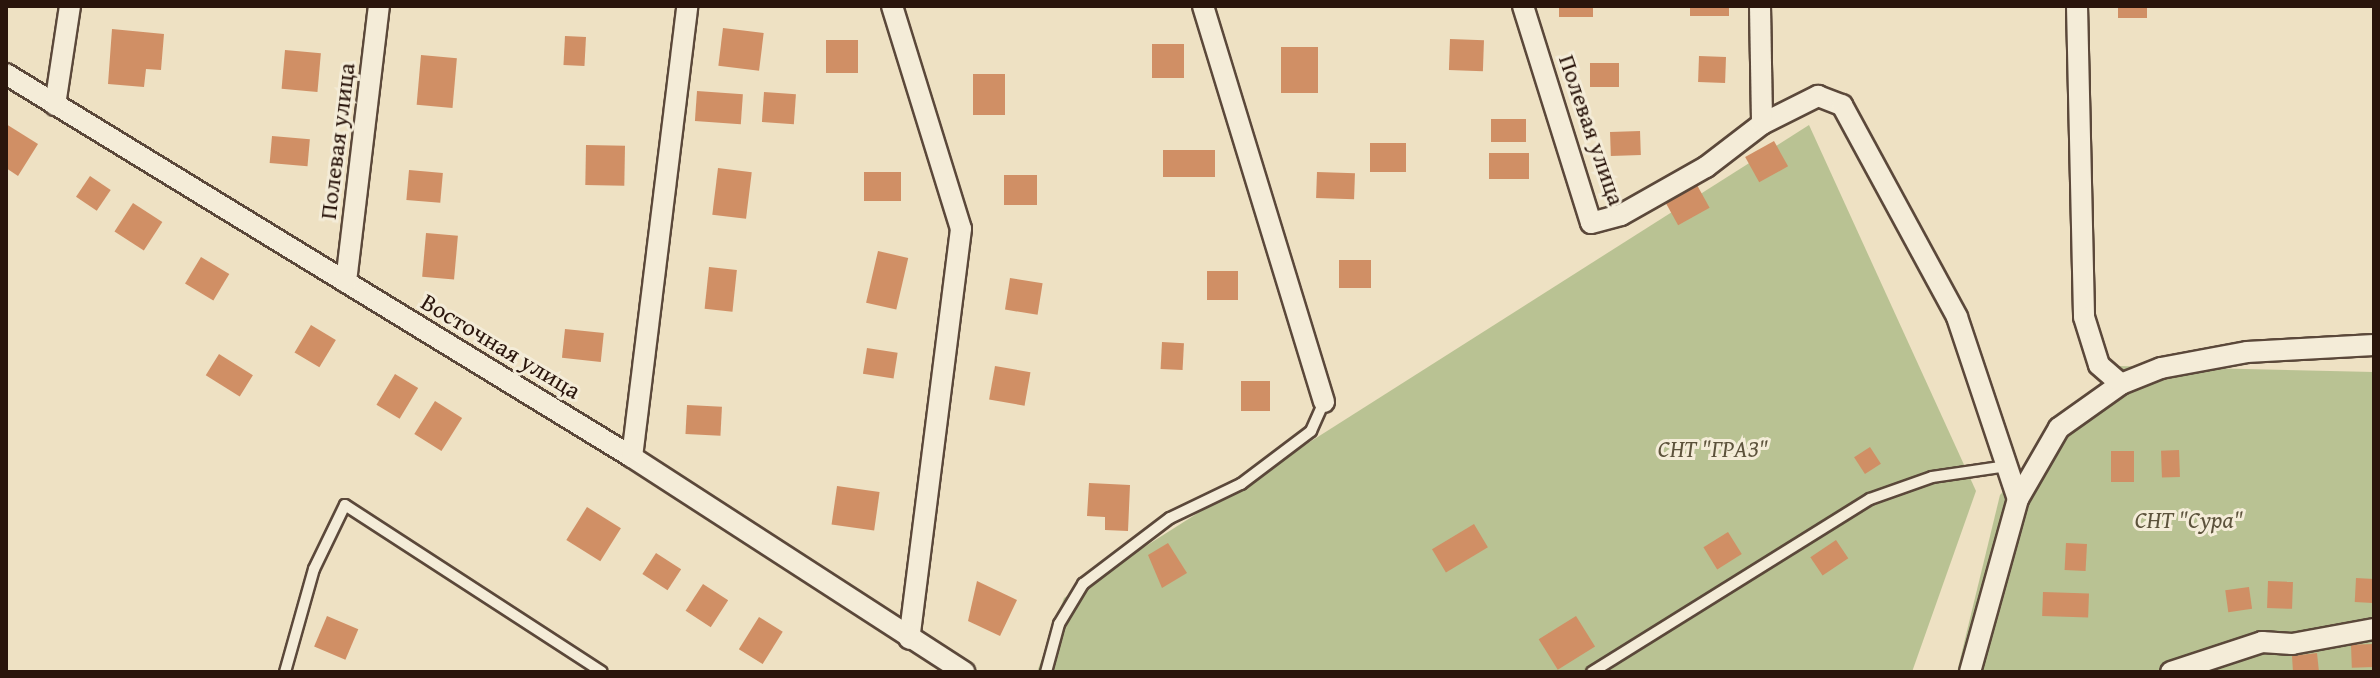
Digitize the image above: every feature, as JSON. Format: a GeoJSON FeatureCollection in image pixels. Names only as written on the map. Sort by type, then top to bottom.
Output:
{"type":"FeatureCollection","features":[{"type":"Feature","properties":{"kind":"street"},"geometry":{"type":"LineString","coordinates":[[55,105],[70,6]]}},
{"type":"Feature","properties":{"kind":"street","name":"Полевая улица"},"geometry":{"type":"LineString","coordinates":[[346,282],[379,6]]}},
{"type":"Feature","properties":{"kind":"street"},"geometry":{"type":"LineString","coordinates":[[632,457],[687,6]]}},
{"type":"Feature","properties":{"kind":"street"},"geometry":{"type":"LineString","coordinates":[[892,6],[961,229],[909,639]]}},
{"type":"Feature","properties":{"kind":"street"},"geometry":{"type":"LineString","coordinates":[[1203,6],[1324,402]]}},
{"type":"Feature","properties":{"kind":"street","name":"Полевая улица"},"geometry":{"type":"LineString","coordinates":[[1523,6],[1591,223],[1621,215],[1706,167],[1762,124]]}},
{"type":"Feature","properties":{"kind":"street"},"geometry":{"type":"LineString","coordinates":[[1760,6],[1762,124],[1818,96],[1842,105],[1957,317],[2018,499]]}},
{"type":"Feature","properties":{"kind":"street"},"geometry":{"type":"LineString","coordinates":[[2077,6],[2084,317],[2099,365],[2121,384]]}},
{"type":"Feature","properties":{"kind":"street","name":"Восточная улица"},"geometry":{"type":"LineString","coordinates":[[6,74],[632,457],[964,672]]}},
{"type":"Feature","properties":{"kind":"street"},"geometry":{"type":"LineString","coordinates":[[1970,672],[2018,499],[2059,428],[2121,384],[2161,368],[2247,352],[2374,345]]}},
{"type":"Feature","properties":{"kind":"street"},"geometry":{"type":"LineString","coordinates":[[2171,672],[2262,642],[2304,643],[2374,629]]}},
{"type":"Feature","properties":{"kind":"lane"},"geometry":{"type":"LineString","coordinates":[[1046,672],[1059,624],[1083,584],[1170,518],[1241,484],[1311,431],[1324,402]]}},
{"type":"Feature","properties":{"kind":"lane"},"geometry":{"type":"LineString","coordinates":[[1592,672],[1870,499],[1932,477],[2007,466]]}},
{"type":"Feature","properties":{"kind":"lane"},"geometry":{"type":"LineString","coordinates":[[285,672],[314,569],[345,505],[602,672]]}},
{"type":"Feature","properties":{"kind":"green space","name":"СНТ \"ГРАЗ\""},"geometry":{"type":"Polygon","coordinates":[[[1809,125],[1976,491],[1912,672],[1037,672],[1064,598],[1809,125]]]}},
{"type":"Feature","properties":{"kind":"green space","name":"СНТ \"Сура\""},"geometry":{"type":"Polygon","coordinates":[[[2117,366],[2374,372],[2374,672],[1957,672],[2000,495],[2117,366]]]}},
{"type":"Feature","properties":{"kind":"building"},"geometry":{"type":"Polygon","coordinates":[[[1559,6],[1593,6],[1593,17],[1559,17],[1559,6]]]}},
{"type":"Feature","properties":{"kind":"building"},"geometry":{"type":"Polygon","coordinates":[[[1690,6],[1729,6],[1729,16],[1690,16],[1690,6]]]}},
{"type":"Feature","properties":{"kind":"building"},"geometry":{"type":"Polygon","coordinates":[[[2118,6],[2147,6],[2147,18],[2118,18],[2118,6]]]}},
{"type":"Feature","properties":{"kind":"building"},"geometry":{"type":"Polygon","coordinates":[[[723,28],[764,33],[759,71],[718,66],[723,28]]]}},
{"type":"Feature","properties":{"kind":"building"},"geometry":{"type":"Polygon","coordinates":[[[112,29],[164,34],[161,70],[146,69],[144,87],[108,84],[112,29]]]}},
{"type":"Feature","properties":{"kind":"building"},"geometry":{"type":"Polygon","coordinates":[[[565,36],[586,37],[584,66],[563,65],[565,36]]]}},
{"type":"Feature","properties":{"kind":"building"},"geometry":{"type":"Polygon","coordinates":[[[1450,39],[1484,40],[1483,71],[1449,70],[1450,39]]]}},
{"type":"Feature","properties":{"kind":"building"},"geometry":{"type":"Polygon","coordinates":[[[826,40],[858,40],[858,73],[826,73],[826,40]]]}},
{"type":"Feature","properties":{"kind":"building"},"geometry":{"type":"Polygon","coordinates":[[[1152,44],[1184,44],[1184,78],[1152,78],[1152,44]]]}},
{"type":"Feature","properties":{"kind":"building"},"geometry":{"type":"Polygon","coordinates":[[[1281,47],[1318,47],[1318,93],[1281,93],[1281,47]]]}},
{"type":"Feature","properties":{"kind":"building"},"geometry":{"type":"Polygon","coordinates":[[[285,50],[321,53],[317,92],[282,89],[285,50]]]}},
{"type":"Feature","properties":{"kind":"building"},"geometry":{"type":"Polygon","coordinates":[[[421,55],[457,58],[453,108],[417,105],[421,55]]]}},
{"type":"Feature","properties":{"kind":"building"},"geometry":{"type":"Polygon","coordinates":[[[1699,56],[1726,57],[1725,83],[1698,82],[1699,56]]]}},
{"type":"Feature","properties":{"kind":"building"},"geometry":{"type":"Polygon","coordinates":[[[1590,63],[1619,63],[1619,87],[1590,87],[1590,63]]]}},
{"type":"Feature","properties":{"kind":"building"},"geometry":{"type":"Polygon","coordinates":[[[973,74],[1005,74],[1005,115],[973,115],[973,74]]]}},
{"type":"Feature","properties":{"kind":"building"},"geometry":{"type":"Polygon","coordinates":[[[697,91],[743,94],[741,124],[695,121],[697,91]]]}},
{"type":"Feature","properties":{"kind":"building"},"geometry":{"type":"Polygon","coordinates":[[[764,92],[796,94],[794,124],[762,122],[764,92]]]}},
{"type":"Feature","properties":{"kind":"building"},"geometry":{"type":"Polygon","coordinates":[[[1491,119],[1526,119],[1526,142],[1491,142],[1491,119]]]}},
{"type":"Feature","properties":{"kind":"building"},"geometry":{"type":"Polygon","coordinates":[[[6,124],[38,144],[18,176],[6,168],[6,124]]]}},
{"type":"Feature","properties":{"kind":"building"},"geometry":{"type":"Polygon","coordinates":[[[1640,131],[1641,155],[1611,156],[1610,132],[1640,131]]]}},
{"type":"Feature","properties":{"kind":"building"},"geometry":{"type":"Polygon","coordinates":[[[272,136],[310,139],[308,166],[270,163],[272,136]]]}},
{"type":"Feature","properties":{"kind":"building"},"geometry":{"type":"Polygon","coordinates":[[[1774,141],[1788,166],[1759,182],[1745,157],[1774,141]]]}},
{"type":"Feature","properties":{"kind":"building"},"geometry":{"type":"Polygon","coordinates":[[[1370,143],[1406,143],[1406,172],[1370,172],[1370,143]]]}},
{"type":"Feature","properties":{"kind":"building"},"geometry":{"type":"Polygon","coordinates":[[[586,145],[625,146],[624,186],[585,185],[586,145]]]}},
{"type":"Feature","properties":{"kind":"building"},"geometry":{"type":"Polygon","coordinates":[[[1163,150],[1215,150],[1215,177],[1163,177],[1163,150]]]}},
{"type":"Feature","properties":{"kind":"building"},"geometry":{"type":"Polygon","coordinates":[[[1489,153],[1529,153],[1529,179],[1489,179],[1489,153]]]}},
{"type":"Feature","properties":{"kind":"building"},"geometry":{"type":"Polygon","coordinates":[[[718,168],[752,172],[746,219],[712,215],[718,168]]]}},
{"type":"Feature","properties":{"kind":"building"},"geometry":{"type":"Polygon","coordinates":[[[409,170],[443,173],[440,203],[406,200],[409,170]]]}},
{"type":"Feature","properties":{"kind":"building"},"geometry":{"type":"Polygon","coordinates":[[[864,172],[901,172],[901,201],[864,201],[864,172]]]}},
{"type":"Feature","properties":{"kind":"building"},"geometry":{"type":"Polygon","coordinates":[[[1317,172],[1355,173],[1354,199],[1316,198],[1317,172]]]}},
{"type":"Feature","properties":{"kind":"building"},"geometry":{"type":"Polygon","coordinates":[[[1004,175],[1037,175],[1037,205],[1004,205],[1004,175]]]}},
{"type":"Feature","properties":{"kind":"building"},"geometry":{"type":"Polygon","coordinates":[[[90,176],[111,190],[97,211],[76,197],[90,176]]]}},
{"type":"Feature","properties":{"kind":"building"},"geometry":{"type":"Polygon","coordinates":[[[1697,185],[1710,208],[1678,225],[1666,202],[1697,185]]]}},
{"type":"Feature","properties":{"kind":"building"},"geometry":{"type":"Polygon","coordinates":[[[133,203],[162,222],[144,251],[114,232],[133,203]]]}},
{"type":"Feature","properties":{"kind":"building"},"geometry":{"type":"Polygon","coordinates":[[[426,233],[458,236],[454,280],[422,277],[426,233]]]}},
{"type":"Feature","properties":{"kind":"building"},"geometry":{"type":"Polygon","coordinates":[[[878,251],[908,258],[896,310],[866,303],[878,251]]]}},
{"type":"Feature","properties":{"kind":"building"},"geometry":{"type":"Polygon","coordinates":[[[201,257],[229,274],[213,301],[185,284],[201,257]]]}},
{"type":"Feature","properties":{"kind":"building"},"geometry":{"type":"Polygon","coordinates":[[[1339,260],[1371,260],[1371,288],[1339,288],[1339,260]]]}},
{"type":"Feature","properties":{"kind":"building"},"geometry":{"type":"Polygon","coordinates":[[[709,267],[737,270],[732,312],[705,309],[709,267]]]}},
{"type":"Feature","properties":{"kind":"building"},"geometry":{"type":"Polygon","coordinates":[[[1207,271],[1238,271],[1238,300],[1207,300],[1207,271]]]}},
{"type":"Feature","properties":{"kind":"building"},"geometry":{"type":"Polygon","coordinates":[[[1010,278],[1043,283],[1038,315],[1005,310],[1010,278]]]}},
{"type":"Feature","properties":{"kind":"building"},"geometry":{"type":"Polygon","coordinates":[[[311,325],[336,340],[319,367],[295,352],[311,325]]]}},
{"type":"Feature","properties":{"kind":"building"},"geometry":{"type":"Polygon","coordinates":[[[565,329],[604,333],[601,362],[562,358],[565,329]]]}},
{"type":"Feature","properties":{"kind":"building"},"geometry":{"type":"Polygon","coordinates":[[[1162,342],[1184,343],[1183,370],[1161,369],[1162,342]]]}},
{"type":"Feature","properties":{"kind":"building"},"geometry":{"type":"Polygon","coordinates":[[[867,348],[898,353],[894,379],[863,374],[867,348]]]}},
{"type":"Feature","properties":{"kind":"building"},"geometry":{"type":"Polygon","coordinates":[[[219,354],[253,375],[240,396],[206,375],[219,354]]]}},
{"type":"Feature","properties":{"kind":"building"},"geometry":{"type":"Polygon","coordinates":[[[995,366],[1030,372],[1025,406],[989,399],[995,366]]]}},
{"type":"Feature","properties":{"kind":"building"},"geometry":{"type":"Polygon","coordinates":[[[395,374],[418,388],[400,419],[376,405],[395,374]]]}},
{"type":"Feature","properties":{"kind":"building"},"geometry":{"type":"Polygon","coordinates":[[[1241,381],[1270,381],[1270,411],[1241,411],[1241,381]]]}},
{"type":"Feature","properties":{"kind":"building"},"geometry":{"type":"Polygon","coordinates":[[[435,401],[462,418],[441,451],[414,434],[435,401]]]}},
{"type":"Feature","properties":{"kind":"building"},"geometry":{"type":"Polygon","coordinates":[[[687,405],[722,407],[720,436],[685,434],[687,405]]]}},
{"type":"Feature","properties":{"kind":"building"},"geometry":{"type":"Polygon","coordinates":[[[1870,447],[1881,464],[1865,474],[1854,457],[1870,447]]]}},
{"type":"Feature","properties":{"kind":"building"},"geometry":{"type":"Polygon","coordinates":[[[2179,450],[2180,477],[2162,478],[2161,451],[2179,450]]]}},
{"type":"Feature","properties":{"kind":"building"},"geometry":{"type":"Polygon","coordinates":[[[2111,451],[2134,451],[2134,482],[2111,482],[2111,451]]]}},
{"type":"Feature","properties":{"kind":"building"},"geometry":{"type":"Polygon","coordinates":[[[1089,483],[1130,485],[1128,531],[1105,530],[1105,517],[1087,516],[1089,483]]]}},
{"type":"Feature","properties":{"kind":"building"},"geometry":{"type":"Polygon","coordinates":[[[837,486],[880,492],[874,531],[832,525],[837,486]]]}},
{"type":"Feature","properties":{"kind":"building"},"geometry":{"type":"Polygon","coordinates":[[[587,507],[621,528],[600,561],[566,540],[587,507]]]}},
{"type":"Feature","properties":{"kind":"building"},"geometry":{"type":"Polygon","coordinates":[[[1474,524],[1488,547],[1446,572],[1432,549],[1474,524]]]}},
{"type":"Feature","properties":{"kind":"building"},"geometry":{"type":"Polygon","coordinates":[[[1728,532],[1742,554],[1717,569],[1703,547],[1728,532]]]}},
{"type":"Feature","properties":{"kind":"building"},"geometry":{"type":"Polygon","coordinates":[[[1836,540],[1848,558],[1823,576],[1810,557],[1836,540]]]}},
{"type":"Feature","properties":{"kind":"building"},"geometry":{"type":"Polygon","coordinates":[[[1168,543],[1187,573],[1162,588],[1148,555],[1168,543]]]}},
{"type":"Feature","properties":{"kind":"building"},"geometry":{"type":"Polygon","coordinates":[[[2066,543],[2087,544],[2086,571],[2065,570],[2066,543]]]}},
{"type":"Feature","properties":{"kind":"building"},"geometry":{"type":"Polygon","coordinates":[[[656,553],[681,569],[668,590],[642,574],[656,553]]]}},
{"type":"Feature","properties":{"kind":"building"},"geometry":{"type":"Polygon","coordinates":[[[2356,578],[2374,579],[2373,603],[2355,602],[2356,578]]]}},
{"type":"Feature","properties":{"kind":"building"},"geometry":{"type":"Polygon","coordinates":[[[977,581],[1017,600],[1000,636],[968,621],[977,581]]]}},
{"type":"Feature","properties":{"kind":"building"},"geometry":{"type":"Polygon","coordinates":[[[2268,581],[2293,582],[2292,609],[2267,608],[2268,581]]]}},
{"type":"Feature","properties":{"kind":"building"},"geometry":{"type":"Polygon","coordinates":[[[703,584],[728,600],[711,627],[686,611],[703,584]]]}},
{"type":"Feature","properties":{"kind":"building"},"geometry":{"type":"Polygon","coordinates":[[[2249,587],[2252,609],[2228,612],[2225,590],[2249,587]]]}},
{"type":"Feature","properties":{"kind":"building"},"geometry":{"type":"Polygon","coordinates":[[[2043,592],[2089,594],[2088,618],[2042,616],[2043,592]]]}},
{"type":"Feature","properties":{"kind":"building"},"geometry":{"type":"Polygon","coordinates":[[[327,616],[358,629],[345,660],[314,646],[327,616]]]}},
{"type":"Feature","properties":{"kind":"building"},"geometry":{"type":"Polygon","coordinates":[[[1576,616],[1595,647],[1558,670],[1539,639],[1576,616]]]}},
{"type":"Feature","properties":{"kind":"building"},"geometry":{"type":"Polygon","coordinates":[[[759,617],[783,632],[763,664],[739,649],[759,617]]]}},
{"type":"Feature","properties":{"kind":"building"},"geometry":{"type":"Polygon","coordinates":[[[2373,644],[2374,667],[2352,668],[2351,645],[2373,644]]]}},
{"type":"Feature","properties":{"kind":"building"},"geometry":{"type":"Polygon","coordinates":[[[2317,653],[2319,672],[2293,672],[2292,656],[2317,653]]]}}]}
